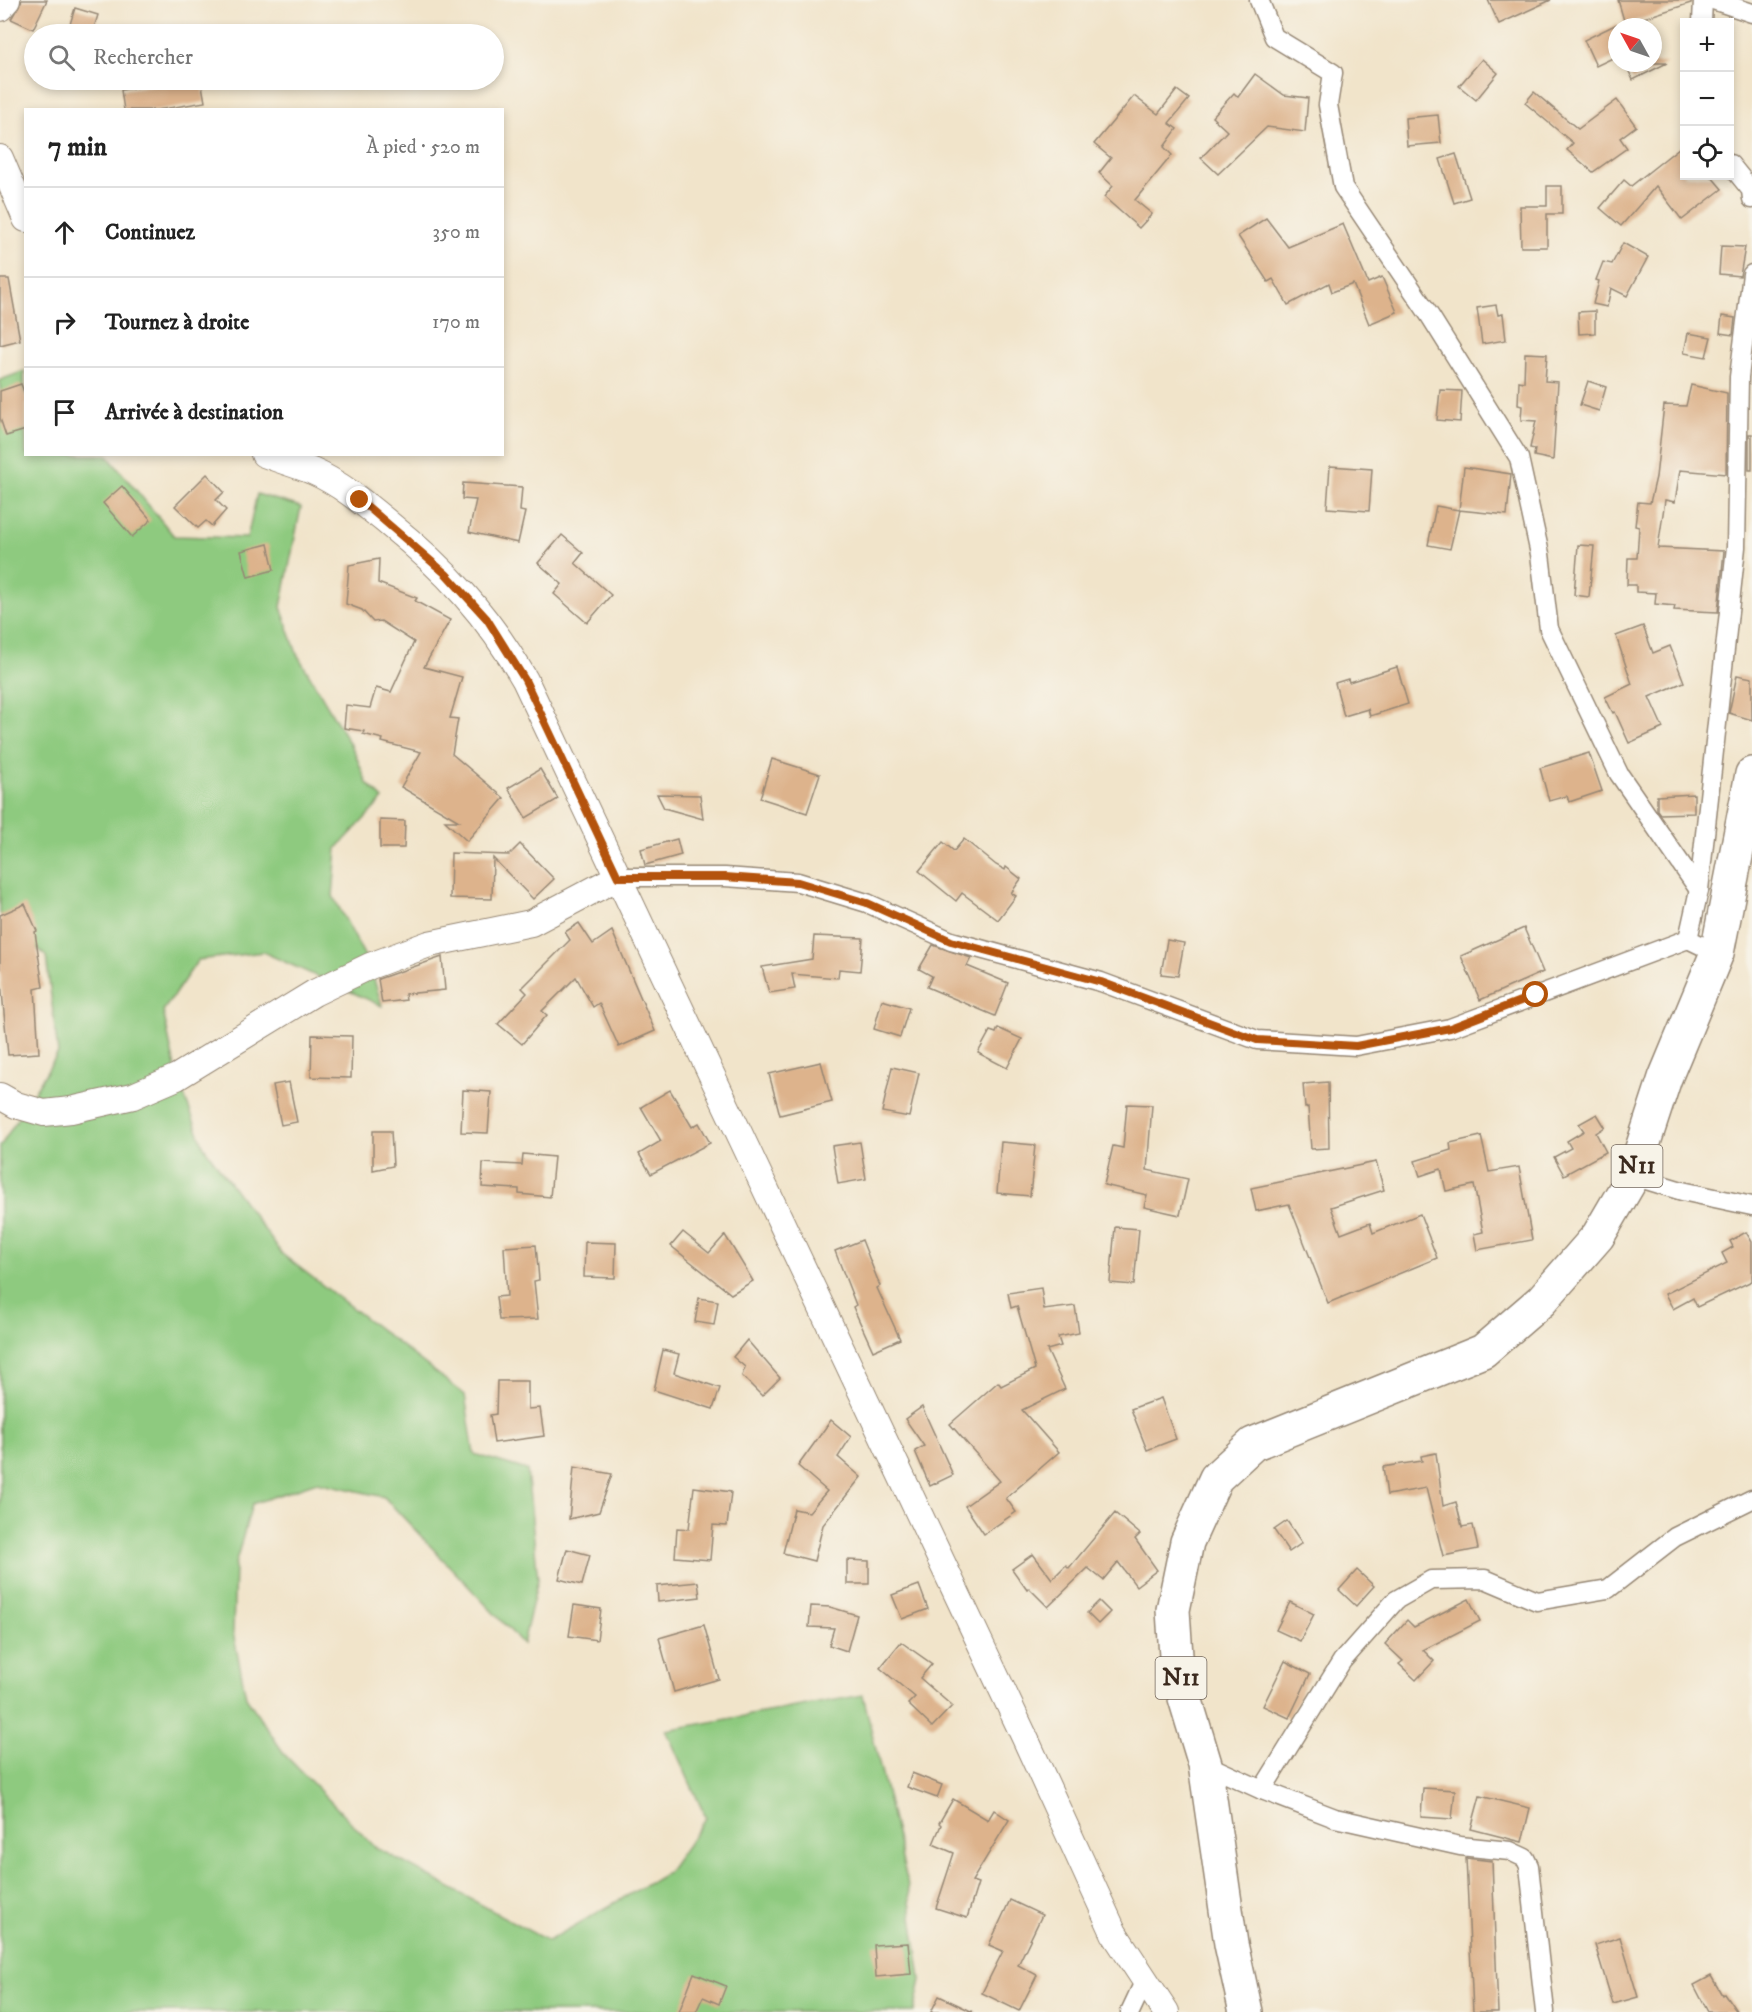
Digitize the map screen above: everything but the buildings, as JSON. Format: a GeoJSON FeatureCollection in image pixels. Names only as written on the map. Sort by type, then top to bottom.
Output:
{"type":"FeatureCollection","features":[{"type":"Feature","properties":{"kind":"highway","name":"N11"},"geometry":{"type":"LineString","coordinates":[[1246,2012],[1231,1944],[1205,1764],[1185,1698],[1176,1656],[1173,1610],[1186,1542],[1216,1478],[1253,1444],[1483,1351],[1541,1301],[1598,1236],[1634,1176],[1665,1078],[1751,778]]}},
{"type":"Feature","properties":{"kind":"main road"},"geometry":{"type":"LineString","coordinates":[[0,8],[7,0]]}},
{"type":"Feature","properties":{"kind":"main road"},"geometry":{"type":"LineString","coordinates":[[0,158],[24,214]]}},
{"type":"Feature","properties":{"kind":"main road"},"geometry":{"type":"LineString","coordinates":[[269,456],[313,472],[360,500],[438,567],[487,619],[525,680],[1025,1738],[1114,1933],[1144,1982],[1166,2012]]}},
{"type":"Feature","properties":{"kind":"main road"},"geometry":{"type":"LineString","coordinates":[[0,1096],[16,1105],[44,1113],[71,1110],[133,1096],[177,1077],[314,993],[370,966],[429,944],[531,922],[618,877]]}},
{"type":"Feature","properties":{"kind":"street"},"geometry":{"type":"LineString","coordinates":[[1258,0],[1274,37],[1333,73],[1328,105],[1343,187],[1430,316],[1519,458],[1540,555],[1549,628],[1619,774],[1699,890]]}},
{"type":"Feature","properties":{"kind":"street"},"geometry":{"type":"LineString","coordinates":[[1702,18],[1703,0]]}},
{"type":"Feature","properties":{"kind":"street"},"geometry":{"type":"LineString","coordinates":[[1713,0],[1752,13]]}},
{"type":"Feature","properties":{"kind":"street"},"geometry":{"type":"LineString","coordinates":[[1734,169],[1751,190],[1752,199]]}},
{"type":"Feature","properties":{"kind":"street"},"geometry":{"type":"LineString","coordinates":[[618,877],[725,877],[798,882],[867,903],[951,941],[1101,982],[1257,1040],[1356,1046],[1450,1028],[1702,946],[1699,890],[1736,548],[1739,377],[1752,274]]}},
{"type":"Feature","properties":{"kind":"street"},"geometry":{"type":"LineString","coordinates":[[1634,1176],[1682,1191],[1752,1206]]}},
{"type":"Feature","properties":{"kind":"street"},"geometry":{"type":"LineString","coordinates":[[1262,1790],[1342,1662],[1395,1600],[1431,1580],[1485,1579],[1537,1601],[1608,1589],[1675,1537],[1752,1499]]}},
{"type":"Feature","properties":{"kind":"street"},"geometry":{"type":"LineString","coordinates":[[1205,1764],[1262,1790],[1335,1818],[1460,1846],[1510,1851],[1525,1857],[1529,1866],[1545,2012]]}},
{"type":"Feature","properties":{"kind":"street"},"geometry":{"type":"LineString","coordinates":[[1131,2012],[1144,1982]]}},
{"type":"Feature","properties":{"kind":"green space"},"geometry":{"type":"Polygon","coordinates":[[[24,371],[24,456],[108,456],[174,536],[247,538],[257,494],[301,507],[281,607],[297,654],[354,751],[367,783],[383,799],[337,848],[333,896],[370,966],[382,1006],[263,952],[198,960],[163,1011],[177,1077],[204,1147],[282,1254],[465,1395],[474,1454],[527,1470],[538,1579],[523,1644],[384,1497],[317,1482],[252,1504],[235,1565],[233,1632],[246,1697],[285,1755],[375,1847],[548,1941],[667,1873],[706,1818],[666,1730],[863,1695],[907,1880],[921,1980],[914,2012],[0,2012],[0,1147],[58,1053],[46,956],[0,914],[0,380],[24,371]]]}},
{"type":"Feature","properties":{"kind":"route"},"geometry":{"type":"LineString","coordinates":[[360,500],[446,574],[487,619],[525,680],[618,877],[725,877],[798,882],[867,903],[951,941],[1101,982],[1257,1040],[1356,1046],[1450,1028],[1536,995]]}}]}
